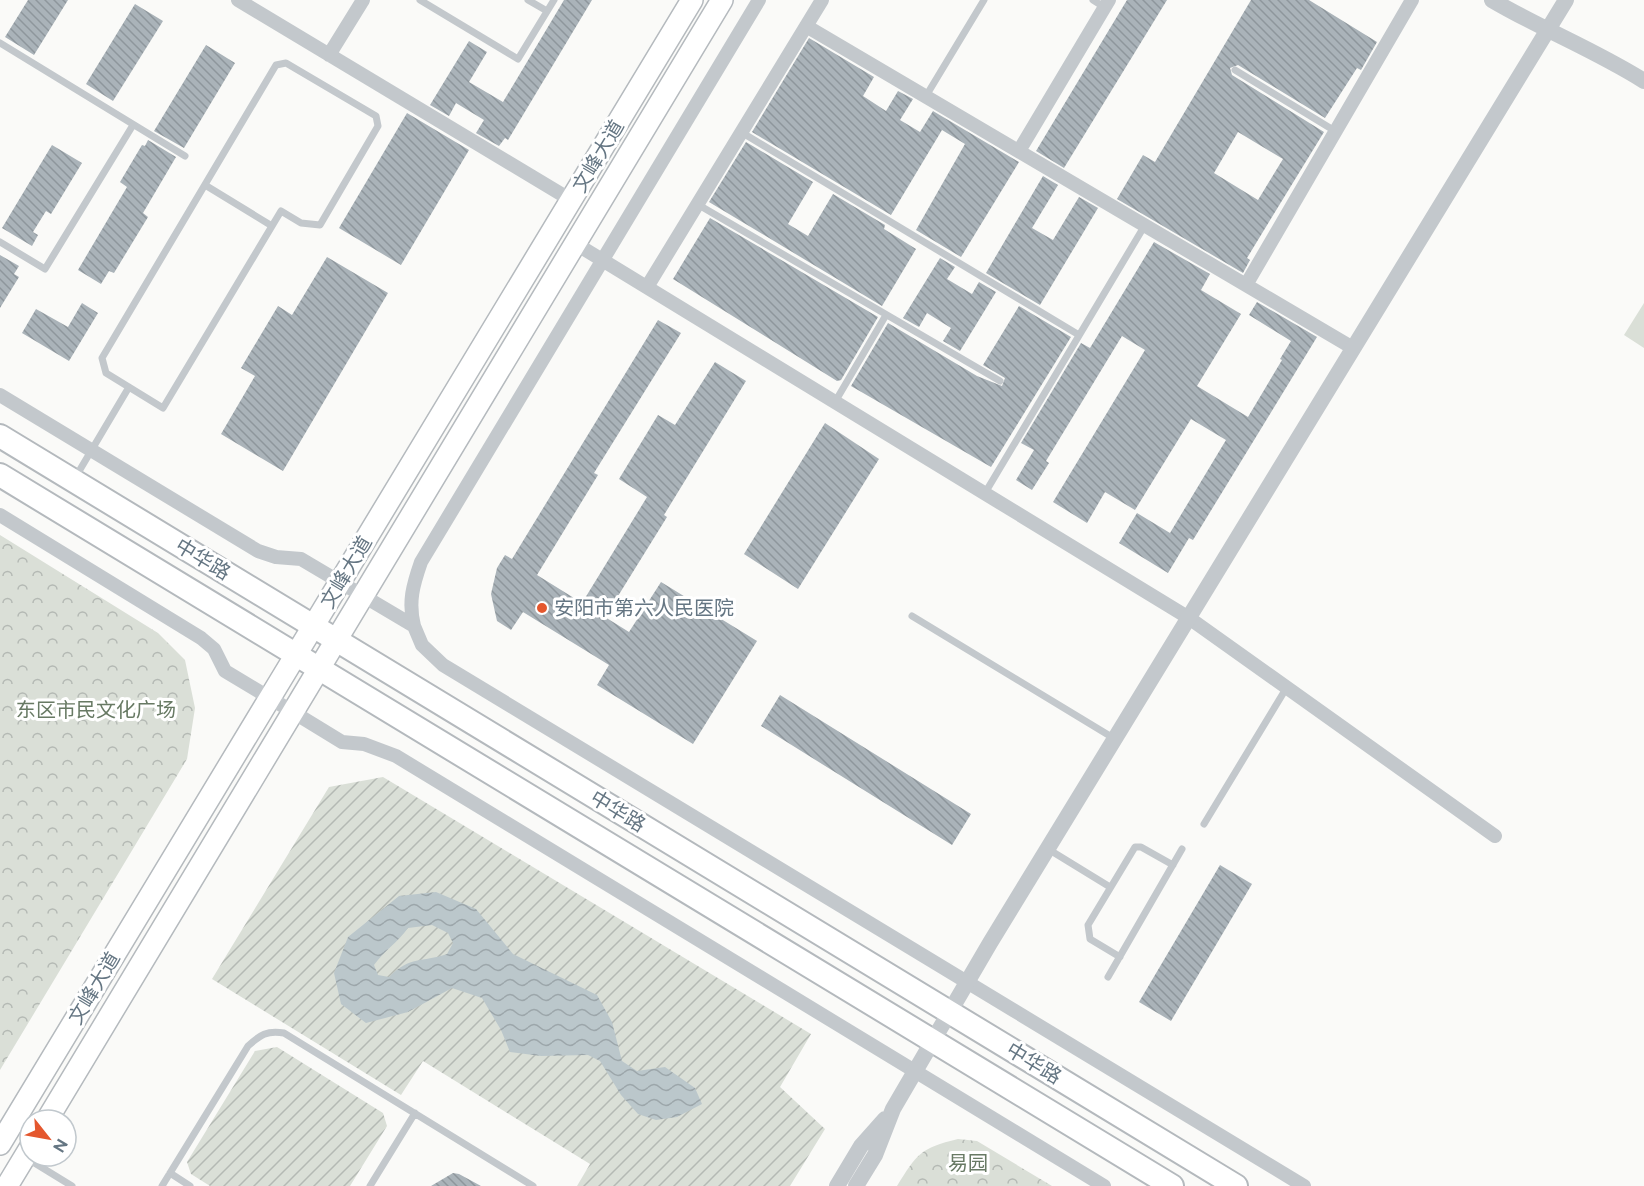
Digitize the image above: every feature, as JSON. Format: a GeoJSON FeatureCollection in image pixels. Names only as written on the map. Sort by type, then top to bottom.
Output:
{"type":"FeatureCollection","features":[{"type":"Feature","properties":{"kind":"highway","name":"中华路"},"geometry":{"type":"LineString","coordinates":[[0,436],[1236,1186]]}},
{"type":"Feature","properties":{"kind":"highway","name":"中华路"},"geometry":{"type":"LineString","coordinates":[[0,475],[1172,1186]]}},
{"type":"Feature","properties":{"kind":"main road","name":"文峰大道"},"geometry":{"type":"LineString","coordinates":[[0,1144],[692,0]]}},
{"type":"Feature","properties":{"kind":"main road","name":"文峰大道"},"geometry":{"type":"LineString","coordinates":[[54,1108],[722,0]]}},
{"type":"Feature","properties":{"kind":"main road"},"geometry":{"type":"LineString","coordinates":[[7,1186],[18,1168]]}},
{"type":"Feature","properties":{"kind":"street"},"geometry":{"type":"LineString","coordinates":[[238,0],[571,200]]}},
{"type":"Feature","properties":{"kind":"street"},"geometry":{"type":"LineString","coordinates":[[329,55],[363,0]]}},
{"type":"Feature","properties":{"kind":"street"},"geometry":{"type":"LineString","coordinates":[[759,0],[420,562],[411,589],[409,609],[422,645],[443,665],[1304,1186]]}},
{"type":"Feature","properties":{"kind":"street"},"geometry":{"type":"LineString","coordinates":[[647,288],[822,0]]}},
{"type":"Feature","properties":{"kind":"street"},"geometry":{"type":"LineString","coordinates":[[1246,285],[1412,0]]}},
{"type":"Feature","properties":{"kind":"street"},"geometry":{"type":"LineString","coordinates":[[1492,0],[1606,57],[1644,81]]}},
{"type":"Feature","properties":{"kind":"street"},"geometry":{"type":"LineString","coordinates":[[856,1186],[875,1155],[893,1109],[967,982],[1566,0]]}},
{"type":"Feature","properties":{"kind":"street"},"geometry":{"type":"LineString","coordinates":[[1019,151],[1102,2]]}},
{"type":"Feature","properties":{"kind":"street"},"geometry":{"type":"LineString","coordinates":[[806,26],[1353,348]]}},
{"type":"Feature","properties":{"kind":"street"},"geometry":{"type":"LineString","coordinates":[[576,244],[1189,618],[1495,836]]}},
{"type":"Feature","properties":{"kind":"street"},"geometry":{"type":"LineString","coordinates":[[0,395],[258,551],[276,557],[301,559],[414,626]]}},
{"type":"Feature","properties":{"kind":"street"},"geometry":{"type":"LineString","coordinates":[[0,515],[201,638],[214,649],[225,671],[342,742],[364,744],[396,756],[1104,1186]]}},
{"type":"Feature","properties":{"kind":"street"},"geometry":{"type":"LineString","coordinates":[[837,1186],[861,1146],[893,1109]]}},
{"type":"Feature","properties":{"kind":"lane"},"geometry":{"type":"LineString","coordinates":[[420,0],[518,59],[554,0]]}},
{"type":"Feature","properties":{"kind":"lane"},"geometry":{"type":"LineString","coordinates":[[528,0],[547,11]]}},
{"type":"Feature","properties":{"kind":"lane"},"geometry":{"type":"LineString","coordinates":[[926,96],[984,0]]}},
{"type":"Feature","properties":{"kind":"lane"},"geometry":{"type":"LineString","coordinates":[[0,43],[185,156]]}},
{"type":"Feature","properties":{"kind":"lane"},"geometry":{"type":"LineString","coordinates":[[286,63],[376,116],[378,126],[320,225],[301,223],[281,211],[272,226],[164,408],[106,374],[102,358],[276,65],[286,63]]}},
{"type":"Feature","properties":{"kind":"lane"},"geometry":{"type":"LineString","coordinates":[[1235,70],[1335,131]]}},
{"type":"Feature","properties":{"kind":"lane"},"geometry":{"type":"LineString","coordinates":[[0,242],[45,269],[133,125]]}},
{"type":"Feature","properties":{"kind":"lane"},"geometry":{"type":"LineString","coordinates":[[741,132],[1079,335]]}},
{"type":"Feature","properties":{"kind":"lane"},"geometry":{"type":"LineString","coordinates":[[205,185],[272,226]]}},
{"type":"Feature","properties":{"kind":"lane"},"geometry":{"type":"LineString","coordinates":[[697,204],[1000,381]]}},
{"type":"Feature","properties":{"kind":"lane"},"geometry":{"type":"LineString","coordinates":[[985,493],[1145,225]]}},
{"type":"Feature","properties":{"kind":"lane"},"geometry":{"type":"LineString","coordinates":[[835,402],[886,315]]}},
{"type":"Feature","properties":{"kind":"lane"},"geometry":{"type":"LineString","coordinates":[[74,481],[129,387]]}},
{"type":"Feature","properties":{"kind":"lane"},"geometry":{"type":"LineString","coordinates":[[912,616],[1115,739]]}},
{"type":"Feature","properties":{"kind":"lane"},"geometry":{"type":"LineString","coordinates":[[1204,824],[1287,687]]}},
{"type":"Feature","properties":{"kind":"lane"},"geometry":{"type":"LineString","coordinates":[[1119,957],[1090,939],[1088,935],[1088,925],[1110,887],[1135,847],[1141,847],[1173,865]]}},
{"type":"Feature","properties":{"kind":"lane"},"geometry":{"type":"LineString","coordinates":[[1048,849],[1110,887]]}},
{"type":"Feature","properties":{"kind":"lane"},"geometry":{"type":"LineString","coordinates":[[1108,977],[1182,849]]}},
{"type":"Feature","properties":{"kind":"lane"},"geometry":{"type":"LineString","coordinates":[[162,1186],[248,1046],[260,1034],[272,1031],[284,1033],[533,1186]]}},
{"type":"Feature","properties":{"kind":"lane"},"geometry":{"type":"LineString","coordinates":[[370,1186],[414,1113]]}},
{"type":"Feature","properties":{"kind":"lane"},"geometry":{"type":"LineString","coordinates":[[47,1168],[72,1186]]}},
{"type":"Feature","properties":{"kind":"lane"},"geometry":{"type":"LineString","coordinates":[[170,1173],[190,1186]]}},
{"type":"Feature","properties":{"kind":"green space"},"geometry":{"type":"Polygon","coordinates":[[[1644,303],[1644,348],[1624,335],[1644,303]]]}},
{"type":"Feature","properties":{"kind":"green space","name":"东区市民文化广场"},"geometry":{"type":"Polygon","coordinates":[[[0,535],[158,633],[185,660],[195,708],[187,759],[0,1070],[0,535]]]}},
{"type":"Feature","properties":{"kind":"green space"},"geometry":{"type":"Polygon","coordinates":[[[383,777],[811,1034],[780,1087],[825,1129],[790,1186],[577,1186],[590,1164],[423,1061],[401,1095],[212,979],[329,787],[383,777]]]}},
{"type":"Feature","properties":{"kind":"green space"},"geometry":{"type":"Polygon","coordinates":[[[277,1047],[383,1113],[387,1126],[350,1186],[210,1186],[191,1174],[187,1162],[255,1051],[277,1047]]]}},
{"type":"Feature","properties":{"kind":"green space","name":"易园"},"geometry":{"type":"Polygon","coordinates":[[[958,1139],[977,1141],[1052,1186],[897,1186],[915,1159],[927,1149],[958,1139]]]}},
{"type":"Feature","properties":{"kind":"water"},"geometry":{"type":"Polygon","coordinates":[[[436,892],[476,909],[513,954],[597,995],[612,1022],[622,1061],[637,1071],[665,1067],[695,1088],[702,1104],[677,1117],[656,1120],[638,1114],[621,1095],[600,1061],[588,1055],[541,1056],[510,1052],[501,1030],[482,998],[452,988],[408,1012],[366,1023],[341,1004],[334,973],[348,937],[399,896],[436,892]],[[432,925],[408,928],[374,965],[378,975],[389,977],[410,962],[447,954],[453,943],[448,933],[432,925]]]}},
{"type":"Feature","properties":{"kind":"building"},"geometry":{"type":"Polygon","coordinates":[[[28,0],[68,0],[34,55],[5,37],[28,0]]]}},
{"type":"Feature","properties":{"kind":"building"},"geometry":{"type":"Polygon","coordinates":[[[564,0],[592,0],[508,140],[505,138],[499,146],[476,133],[484,120],[456,103],[449,116],[430,105],[469,41],[487,52],[469,82],[503,102],[564,0]]]}},
{"type":"Feature","properties":{"kind":"building"},"geometry":{"type":"Polygon","coordinates":[[[1127,0],[1167,0],[1064,168],[1036,151],[1127,0]]]}},
{"type":"Feature","properties":{"kind":"building"},"geometry":{"type":"Polygon","coordinates":[[[1251,0],[1309,0],[1377,42],[1361,70],[1357,68],[1325,118],[1238,65],[1230,68],[1232,75],[1324,132],[1247,258],[1250,260],[1243,273],[1117,199],[1143,155],[1155,162],[1251,0]],[[1238,132],[1214,173],[1258,200],[1283,159],[1238,132]]]}},
{"type":"Feature","properties":{"kind":"building"},"geometry":{"type":"Polygon","coordinates":[[[135,4],[163,21],[113,101],[86,84],[135,4]]]}},
{"type":"Feature","properties":{"kind":"building"},"geometry":{"type":"Polygon","coordinates":[[[809,38],[874,77],[863,96],[886,111],[898,91],[913,99],[900,120],[920,132],[933,111],[1019,162],[961,257],[916,230],[965,144],[942,130],[891,215],[752,132],[809,38]]]}},
{"type":"Feature","properties":{"kind":"building"},"geometry":{"type":"Polygon","coordinates":[[[206,45],[235,63],[184,148],[154,131],[206,45]]]}},
{"type":"Feature","properties":{"kind":"building"},"geometry":{"type":"Polygon","coordinates":[[[407,113],[469,150],[401,265],[339,228],[407,113]]]}},
{"type":"Feature","properties":{"kind":"building"},"geometry":{"type":"Polygon","coordinates":[[[148,140],[176,157],[143,213],[148,217],[114,273],[109,271],[101,284],[78,270],[127,187],[120,182],[142,145],[145,146],[148,140]]]}},
{"type":"Feature","properties":{"kind":"building"},"geometry":{"type":"Polygon","coordinates":[[[746,142],[813,182],[788,224],[808,236],[833,194],[885,225],[884,229],[916,249],[882,306],[709,202],[746,142]]]}},
{"type":"Feature","properties":{"kind":"building"},"geometry":{"type":"Polygon","coordinates":[[[52,145],[82,163],[51,214],[46,211],[33,232],[38,235],[32,246],[2,228],[52,145]]]}},
{"type":"Feature","properties":{"kind":"building"},"geometry":{"type":"Polygon","coordinates":[[[1043,176],[1058,185],[1032,228],[1053,240],[1079,197],[1098,208],[1040,305],[986,273],[1043,176]]]}},
{"type":"Feature","properties":{"kind":"building"},"geometry":{"type":"Polygon","coordinates":[[[710,218],[878,317],[841,380],[837,381],[673,279],[710,218]]]}},
{"type":"Feature","properties":{"kind":"building"},"geometry":{"type":"Polygon","coordinates":[[[1154,242],[1210,274],[1201,290],[1241,314],[1197,386],[1248,417],[1291,341],[1249,315],[1257,302],[1317,337],[1193,540],[1189,538],[1168,573],[1119,543],[1137,513],[1170,533],[1226,440],[1191,419],[1135,510],[1105,492],[1087,523],[1053,502],[1145,350],[1122,336],[1046,461],[1049,463],[1032,490],[1016,480],[1034,450],[1021,443],[1081,343],[1090,348],[1154,242]]]}},
{"type":"Feature","properties":{"kind":"building"},"geometry":{"type":"Polygon","coordinates":[[[0,255],[19,266],[14,274],[19,277],[0,308],[0,255]]]}},
{"type":"Feature","properties":{"kind":"building"},"geometry":{"type":"Polygon","coordinates":[[[327,257],[388,293],[283,471],[221,434],[255,376],[241,368],[278,306],[292,315],[327,257]]]}},
{"type":"Feature","properties":{"kind":"building"},"geometry":{"type":"Polygon","coordinates":[[[940,258],[955,267],[947,279],[972,294],[979,282],[996,292],[960,351],[943,341],[951,328],[927,313],[919,327],[903,318],[940,258]]]}},
{"type":"Feature","properties":{"kind":"building"},"geometry":{"type":"Polygon","coordinates":[[[82,303],[98,313],[69,361],[22,333],[36,309],[68,327],[82,303]]]}},
{"type":"Feature","properties":{"kind":"building"},"geometry":{"type":"Polygon","coordinates":[[[1019,306],[1071,337],[991,467],[851,386],[888,323],[977,376],[1002,386],[1005,378],[983,365],[1019,306]]]}},
{"type":"Feature","properties":{"kind":"building"},"geometry":{"type":"Polygon","coordinates":[[[658,320],[681,333],[594,473],[598,475],[537,575],[582,603],[647,497],[619,479],[658,415],[675,425],[715,362],[746,381],[664,515],[667,517],[605,617],[629,632],[661,582],[757,641],[693,744],[597,685],[609,665],[523,612],[511,630],[497,621],[491,594],[497,568],[505,555],[512,559],[658,320]]]}},
{"type":"Feature","properties":{"kind":"building"},"geometry":{"type":"Polygon","coordinates":[[[825,423],[879,459],[798,589],[744,554],[825,423]]]}},
{"type":"Feature","properties":{"kind":"building"},"geometry":{"type":"Polygon","coordinates":[[[780,695],[971,814],[952,845],[761,726],[780,695]]]}},
{"type":"Feature","properties":{"kind":"building"},"geometry":{"type":"Polygon","coordinates":[[[1220,865],[1252,884],[1171,1021],[1139,1002],[1220,865]]]}},
{"type":"Feature","properties":{"kind":"building"},"geometry":{"type":"Polygon","coordinates":[[[453,1173],[459,1174],[481,1186],[431,1186],[453,1173]]]}},
{"type":"Feature","properties":{"kind":"place","name":"安阳市第六人民医院"},"geometry":{"type":"Point","coordinates":[542,608]}}]}
